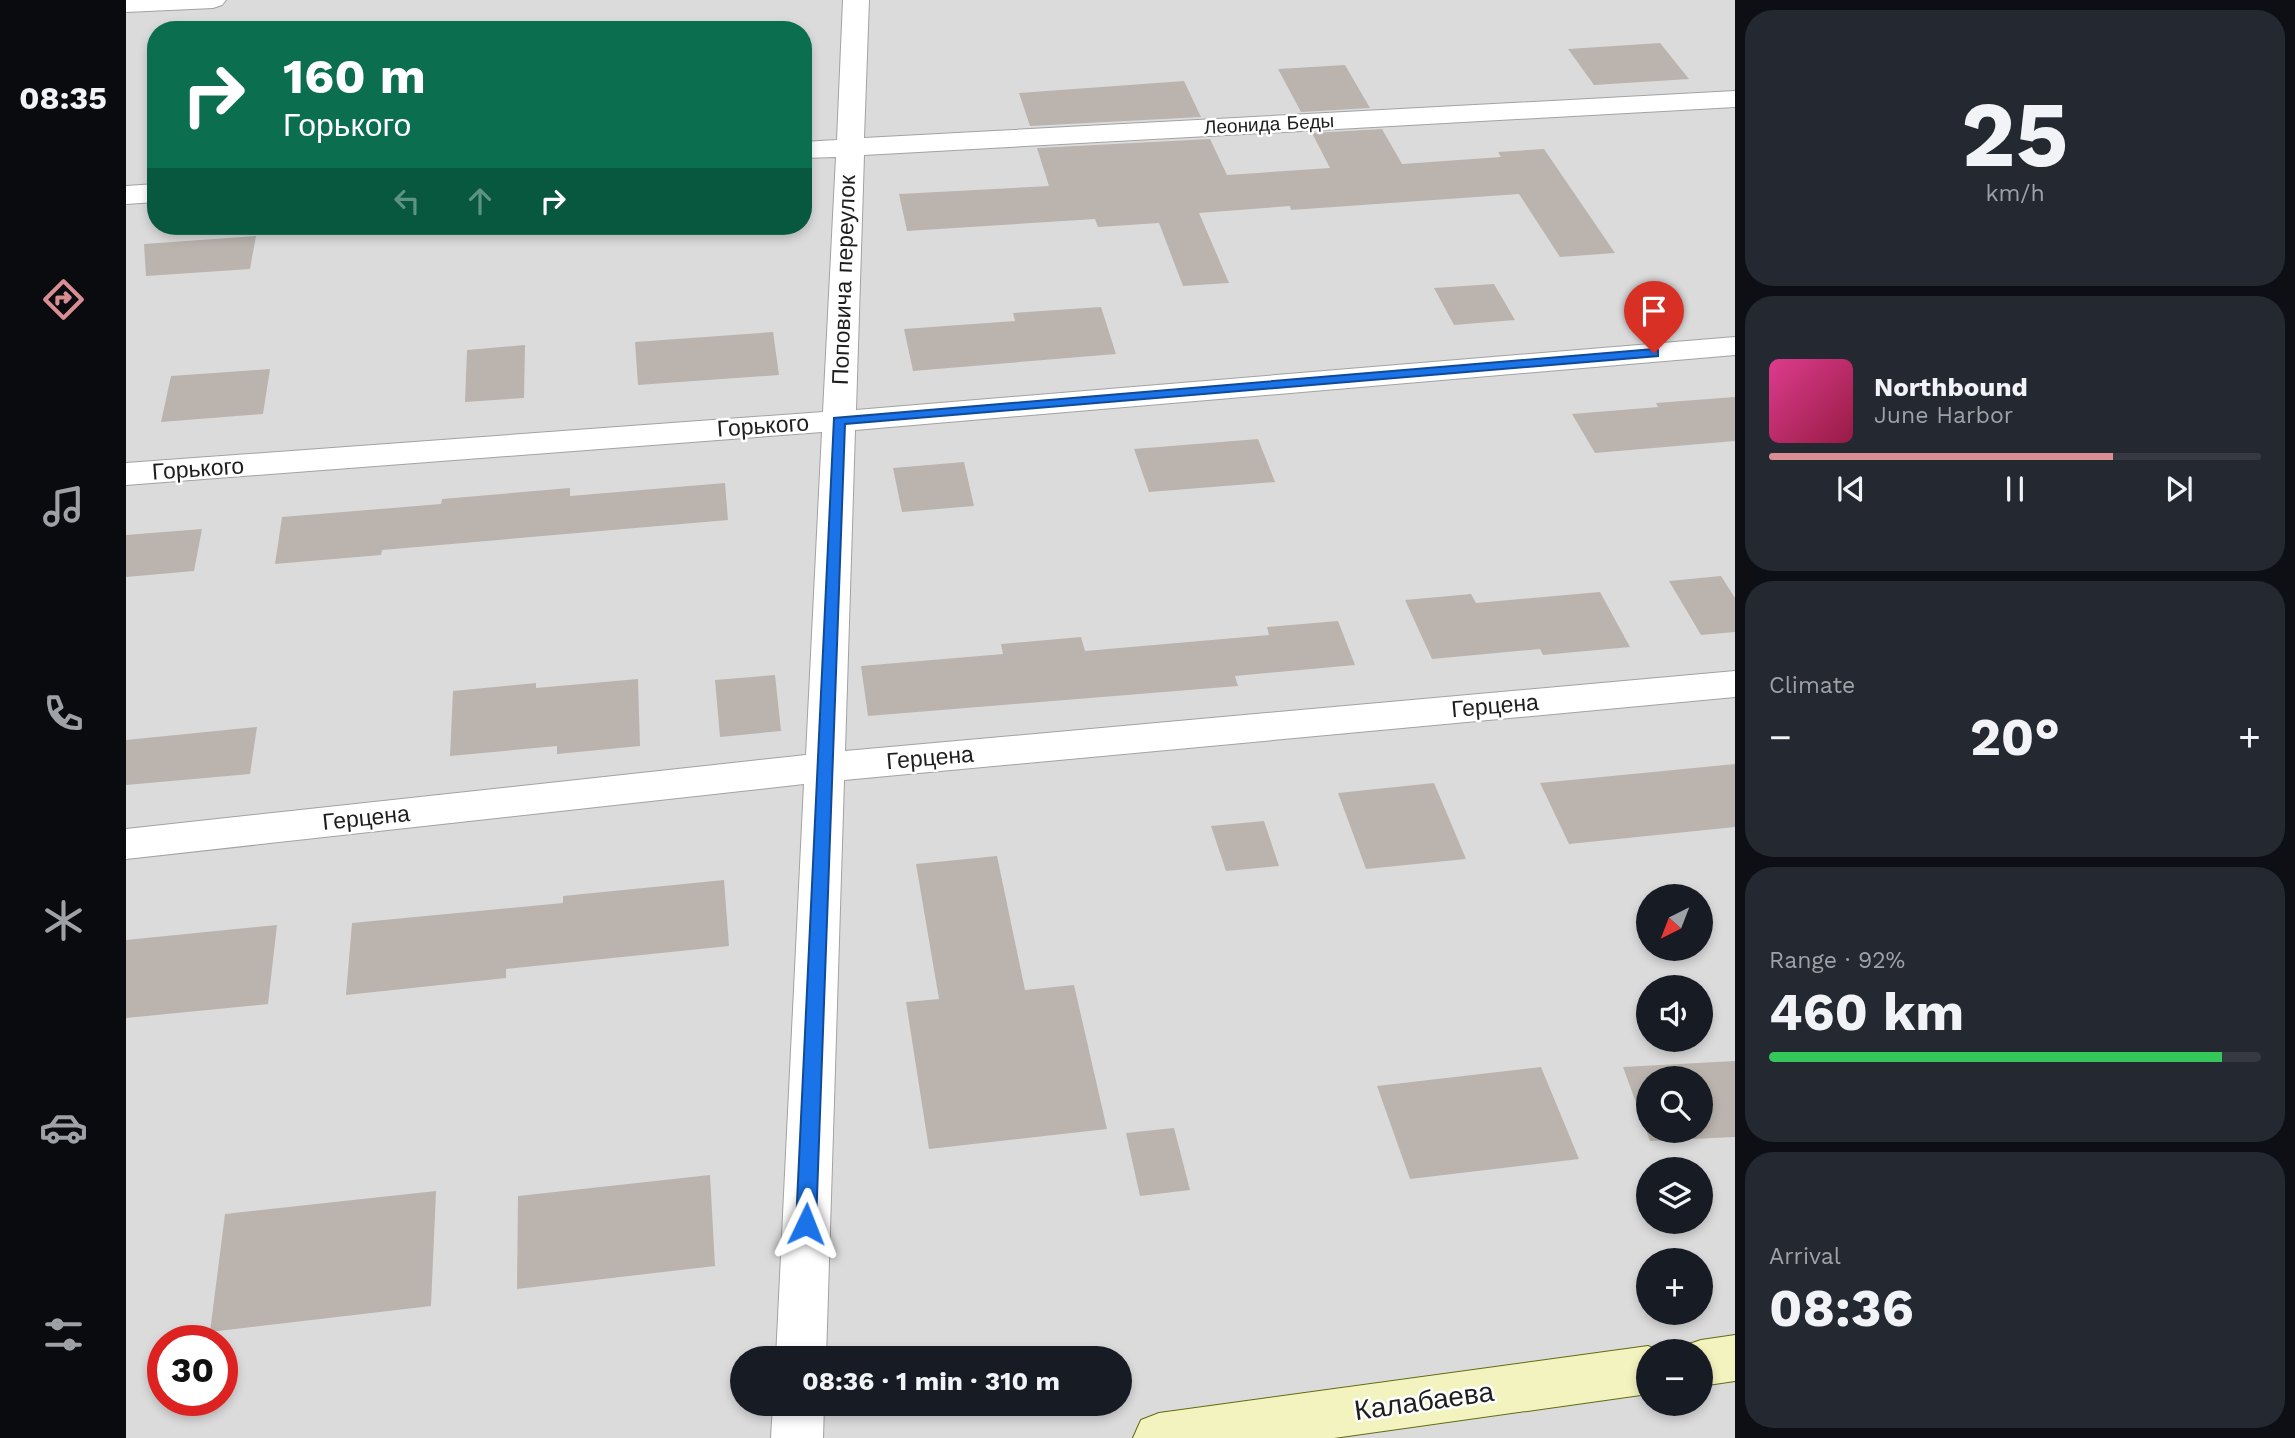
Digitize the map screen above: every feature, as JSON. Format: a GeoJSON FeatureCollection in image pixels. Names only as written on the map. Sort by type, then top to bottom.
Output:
{"type":"FeatureCollection","features":[{"type":"Feature","properties":{"kind":"street"},"geometry":{"type":"LineString","coordinates":[[126,4],[212,0]]}},
{"type":"Feature","properties":{"kind":"street","name":"Поповича переулок"},"geometry":{"type":"LineString","coordinates":[[801,1346],[856,0]]}},
{"type":"Feature","properties":{"kind":"street","name":"Леонида Беды"},"geometry":{"type":"LineString","coordinates":[[812,149],[1735,99]]}},
{"type":"Feature","properties":{"kind":"street"},"geometry":{"type":"LineString","coordinates":[[126,195],[147,194]]}},
{"type":"Feature","properties":{"kind":"street","name":"Горького"},"geometry":{"type":"LineString","coordinates":[[126,474],[838,421],[1735,346]]}},
{"type":"Feature","properties":{"kind":"street","name":"Герцена"},"geometry":{"type":"LineString","coordinates":[[126,844],[826,767],[1735,684]]}},
{"type":"Feature","properties":{"kind":"street"},"geometry":{"type":"LineString","coordinates":[[1713,1361],[1735,1358]]}},
{"type":"Feature","properties":{"kind":"street","name":"Калабаева"},"geometry":{"type":"LineString","coordinates":[[1159,1438],[1636,1372]]}},
{"type":"Feature","properties":{"kind":"street"},"geometry":{"type":"LineString","coordinates":[[797,1438],[798,1416]]}},
{"type":"Feature","properties":{"kind":"shaded area"},"geometry":{"type":"Polygon","coordinates":[[[126,0],[1735,0],[1735,1438],[126,1438],[126,0]]]}},
{"type":"Feature","properties":{"kind":"building"},"geometry":{"type":"Polygon","coordinates":[[[1660,43],[1689,79],[1594,85],[1568,49],[1660,43]]]}},
{"type":"Feature","properties":{"kind":"building"},"geometry":{"type":"Polygon","coordinates":[[[1345,65],[1370,108],[1301,112],[1278,69],[1345,65]]]}},
{"type":"Feature","properties":{"kind":"building"},"geometry":{"type":"Polygon","coordinates":[[[1184,81],[1201,117],[1030,126],[1019,93],[1184,81]]]}},
{"type":"Feature","properties":{"kind":"building"},"geometry":{"type":"Polygon","coordinates":[[[1382,129],[1402,164],[1501,157],[1498,152],[1544,149],[1615,253],[1560,257],[1519,194],[1291,210],[1290,206],[1199,213],[1229,283],[1183,286],[1159,223],[1098,227],[1095,219],[907,231],[899,194],[1049,186],[1037,148],[1210,139],[1227,175],[1330,168],[1312,133],[1382,129]]]}},
{"type":"Feature","properties":{"kind":"building"},"geometry":{"type":"Polygon","coordinates":[[[256,236],[250,269],[146,276],[144,244],[256,236]]]}},
{"type":"Feature","properties":{"kind":"building"},"geometry":{"type":"Polygon","coordinates":[[[1494,284],[1515,320],[1454,325],[1434,288],[1494,284]]]}},
{"type":"Feature","properties":{"kind":"building"},"geometry":{"type":"Polygon","coordinates":[[[1101,307],[1116,354],[913,371],[904,329],[1015,321],[1013,313],[1101,307]]]}},
{"type":"Feature","properties":{"kind":"building"},"geometry":{"type":"Polygon","coordinates":[[[773,332],[779,375],[638,385],[635,342],[773,332]]]}},
{"type":"Feature","properties":{"kind":"building"},"geometry":{"type":"Polygon","coordinates":[[[525,345],[524,398],[465,402],[467,350],[525,345]]]}},
{"type":"Feature","properties":{"kind":"building"},"geometry":{"type":"Polygon","coordinates":[[[270,369],[263,414],[161,422],[171,376],[270,369]]]}},
{"type":"Feature","properties":{"kind":"building"},"geometry":{"type":"Polygon","coordinates":[[[1735,397],[1735,441],[1595,453],[1572,414],[1658,407],[1656,403],[1735,397]]]}},
{"type":"Feature","properties":{"kind":"building"},"geometry":{"type":"Polygon","coordinates":[[[1258,439],[1275,482],[1149,492],[1134,449],[1258,439]]]}},
{"type":"Feature","properties":{"kind":"building"},"geometry":{"type":"Polygon","coordinates":[[[964,462],[974,506],[902,512],[893,468],[964,462]]]}},
{"type":"Feature","properties":{"kind":"building"},"geometry":{"type":"Polygon","coordinates":[[[725,483],[728,520],[382,550],[381,555],[275,564],[282,517],[441,504],[442,499],[570,488],[570,496],[725,483]]]}},
{"type":"Feature","properties":{"kind":"building"},"geometry":{"type":"Polygon","coordinates":[[[202,529],[194,571],[126,577],[126,535],[202,529]]]}},
{"type":"Feature","properties":{"kind":"building"},"geometry":{"type":"Polygon","coordinates":[[[1721,576],[1735,598],[1735,632],[1701,635],[1669,581],[1721,576]]]}},
{"type":"Feature","properties":{"kind":"building"},"geometry":{"type":"Polygon","coordinates":[[[1600,592],[1630,647],[1543,655],[1540,649],[1432,659],[1405,600],[1471,594],[1476,603],[1600,592]]]}},
{"type":"Feature","properties":{"kind":"building"},"geometry":{"type":"Polygon","coordinates":[[[1338,621],[1355,665],[1235,676],[1238,686],[868,716],[861,666],[1003,654],[1001,644],[1081,637],[1085,651],[1269,635],[1267,627],[1338,621]]]}},
{"type":"Feature","properties":{"kind":"building"},"geometry":{"type":"Polygon","coordinates":[[[775,675],[781,731],[720,737],[715,680],[775,675]]]}},
{"type":"Feature","properties":{"kind":"building"},"geometry":{"type":"Polygon","coordinates":[[[638,679],[640,746],[557,754],[557,746],[450,756],[453,691],[536,683],[536,688],[638,679]]]}},
{"type":"Feature","properties":{"kind":"building"},"geometry":{"type":"Polygon","coordinates":[[[257,727],[250,774],[126,785],[126,740],[257,727]]]}},
{"type":"Feature","properties":{"kind":"building"},"geometry":{"type":"Polygon","coordinates":[[[1735,764],[1735,827],[1569,844],[1540,783],[1735,764]]]}},
{"type":"Feature","properties":{"kind":"building"},"geometry":{"type":"Polygon","coordinates":[[[1434,783],[1466,859],[1366,869],[1338,793],[1434,783]]]}},
{"type":"Feature","properties":{"kind":"building"},"geometry":{"type":"Polygon","coordinates":[[[1264,821],[1279,866],[1226,871],[1211,826],[1264,821]]]}},
{"type":"Feature","properties":{"kind":"building"},"geometry":{"type":"Polygon","coordinates":[[[997,856],[1025,990],[1074,985],[1107,1129],[929,1149],[906,1002],[939,999],[916,864],[997,856]]]}},
{"type":"Feature","properties":{"kind":"building"},"geometry":{"type":"Polygon","coordinates":[[[724,880],[729,946],[506,969],[506,978],[346,995],[352,923],[563,903],[563,896],[724,880]]]}},
{"type":"Feature","properties":{"kind":"building"},"geometry":{"type":"Polygon","coordinates":[[[277,925],[268,1004],[126,1018],[126,940],[277,925]]]}},
{"type":"Feature","properties":{"kind":"building"},"geometry":{"type":"Polygon","coordinates":[[[1735,1061],[1735,1137],[1713,1138],[1713,1066],[1642,1066],[1735,1061]]]}},
{"type":"Feature","properties":{"kind":"building"},"geometry":{"type":"Polygon","coordinates":[[[1636,1066],[1636,1103],[1623,1067],[1636,1066]]]}},
{"type":"Feature","properties":{"kind":"building"},"geometry":{"type":"Polygon","coordinates":[[[1541,1067],[1579,1159],[1410,1179],[1377,1086],[1541,1067]]]}},
{"type":"Feature","properties":{"kind":"building"},"geometry":{"type":"Polygon","coordinates":[[[1174,1128],[1190,1190],[1140,1196],[1126,1133],[1174,1128]]]}},
{"type":"Feature","properties":{"kind":"building"},"geometry":{"type":"Polygon","coordinates":[[[710,1175],[715,1266],[517,1289],[518,1196],[710,1175]]]}},
{"type":"Feature","properties":{"kind":"building"},"geometry":{"type":"Polygon","coordinates":[[[436,1191],[431,1306],[238,1329],[238,1325],[211,1325],[225,1214],[436,1191]]]}},
{"type":"Feature","properties":{"kind":"route"},"geometry":{"type":"LineString","coordinates":[[806,1224],[838,421],[1654,353]]}}]}
